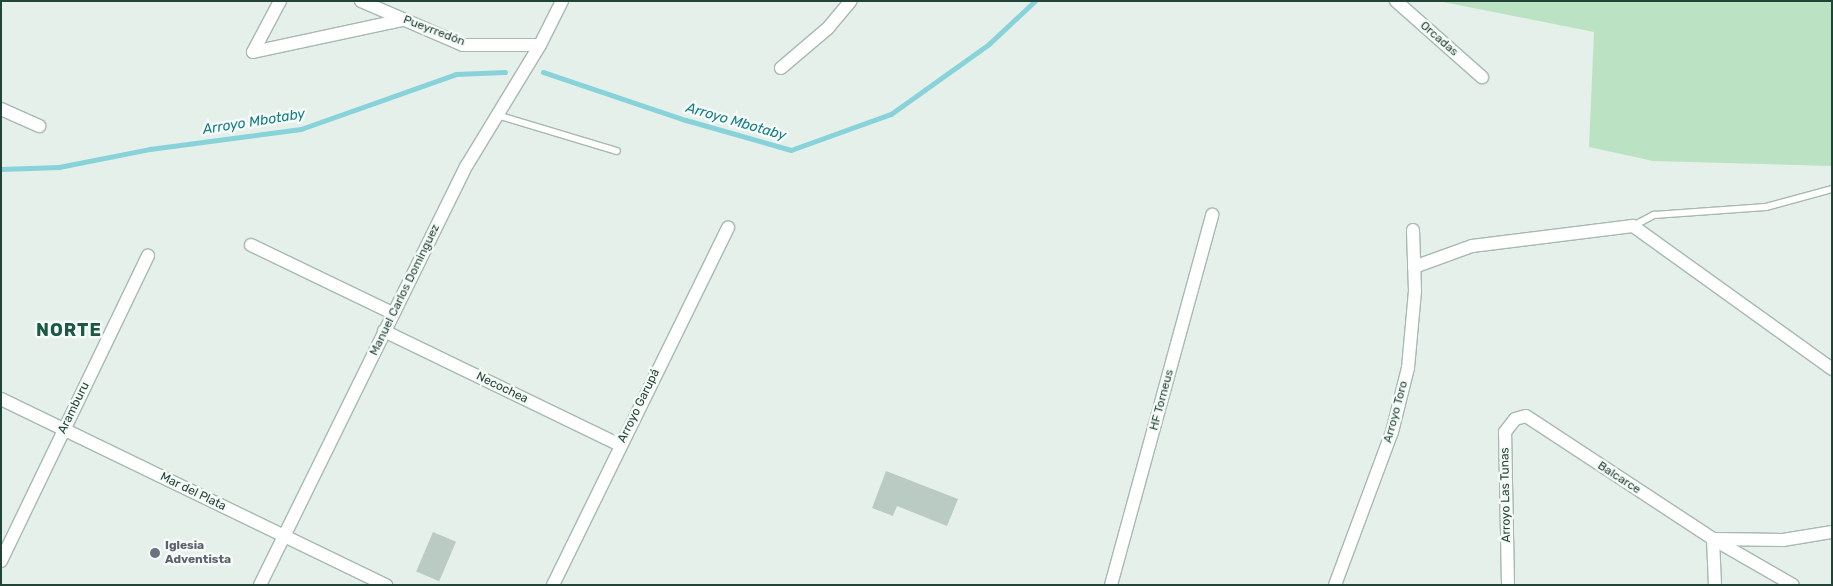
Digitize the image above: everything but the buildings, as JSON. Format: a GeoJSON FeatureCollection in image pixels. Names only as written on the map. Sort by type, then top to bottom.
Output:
{"type":"FeatureCollection","features":[{"type":"Feature","properties":{"kind":"street"},"geometry":{"type":"LineString","coordinates":[[280,1],[253,52],[402,20]]}},
{"type":"Feature","properties":{"kind":"street","name":"Pueyrredón"},"geometry":{"type":"LineString","coordinates":[[361,1],[463,45],[540,45]]}},
{"type":"Feature","properties":{"kind":"street","name":"Manuel Carlos Dominguez"},"geometry":{"type":"LineString","coordinates":[[260,585],[392,313],[467,165],[540,45],[562,1]]}},
{"type":"Feature","properties":{"kind":"street"},"geometry":{"type":"LineString","coordinates":[[781,68],[828,28],[851,1]]}},
{"type":"Feature","properties":{"kind":"street","name":"Orcadas"},"geometry":{"type":"LineString","coordinates":[[1396,1],[1482,77]]}},
{"type":"Feature","properties":{"kind":"street"},"geometry":{"type":"LineString","coordinates":[[1,109],[39,126]]}},
{"type":"Feature","properties":{"kind":"street","name":"HF Torneus"},"geometry":{"type":"LineString","coordinates":[[1111,585],[1212,215]]}},
{"type":"Feature","properties":{"kind":"street"},"geometry":{"type":"LineString","coordinates":[[1414,267],[1472,246],[1633,226],[1832,368]]}},
{"type":"Feature","properties":{"kind":"street","name":"Arroyo Garupá"},"geometry":{"type":"LineString","coordinates":[[553,585],[728,228]]}},
{"type":"Feature","properties":{"kind":"street","name":"Arroyo Toro"},"geometry":{"type":"LineString","coordinates":[[1336,585],[1392,432],[1408,368],[1415,291],[1413,230]]}},
{"type":"Feature","properties":{"kind":"street"},"geometry":{"type":"LineString","coordinates":[[251,245],[392,313]]}},
{"type":"Feature","properties":{"kind":"street","name":"Aramburu"},"geometry":{"type":"LineString","coordinates":[[1,561],[148,255]]}},
{"type":"Feature","properties":{"kind":"street","name":"Necochea"},"geometry":{"type":"LineString","coordinates":[[384,331],[620,445]]}},
{"type":"Feature","properties":{"kind":"street","name":"Mar del Plata"},"geometry":{"type":"LineString","coordinates":[[1,400],[386,585]]}},
{"type":"Feature","properties":{"kind":"street","name":"Balcarce"},"geometry":{"type":"LineString","coordinates":[[1526,416],[1713,539],[1793,585]]}},
{"type":"Feature","properties":{"kind":"street","name":"Arroyo Las Tunas"},"geometry":{"type":"LineString","coordinates":[[1508,585],[1505,432],[1515,419],[1526,416]]}},
{"type":"Feature","properties":{"kind":"street"},"geometry":{"type":"LineString","coordinates":[[1715,585],[1713,539],[1783,540],[1832,532]]}},
{"type":"Feature","properties":{"kind":"lane"},"geometry":{"type":"LineString","coordinates":[[497,115],[617,151]]}},
{"type":"Feature","properties":{"kind":"lane"},"geometry":{"type":"LineString","coordinates":[[1633,226],[1654,215],[1766,207],[1832,189]]}},
{"type":"Feature","properties":{"kind":"green space"},"geometry":{"type":"Polygon","coordinates":[[[1438,1],[1832,1],[1832,166],[1653,161],[1589,147],[1594,32],[1438,1]]]}},
{"type":"Feature","properties":{"kind":"waterway","name":"Arroyo Mbotaby"},"geometry":{"type":"LineString","coordinates":[[543,72],[686,120],[791,150],[891,114],[989,44],[1035,1]]}},
{"type":"Feature","properties":{"kind":"waterway","name":"Arroyo Mbotaby"},"geometry":{"type":"LineString","coordinates":[[1,169],[59,167],[150,149],[301,129],[456,74],[505,72]]}},
{"type":"Feature","properties":{"kind":"place","name":"Iglesia Adventista"},"geometry":{"type":"Point","coordinates":[155,553]}},
{"type":"Feature","properties":{"kind":"district","name":"NORTE"},"geometry":{"type":"Point","coordinates":[69,330]}}]}
